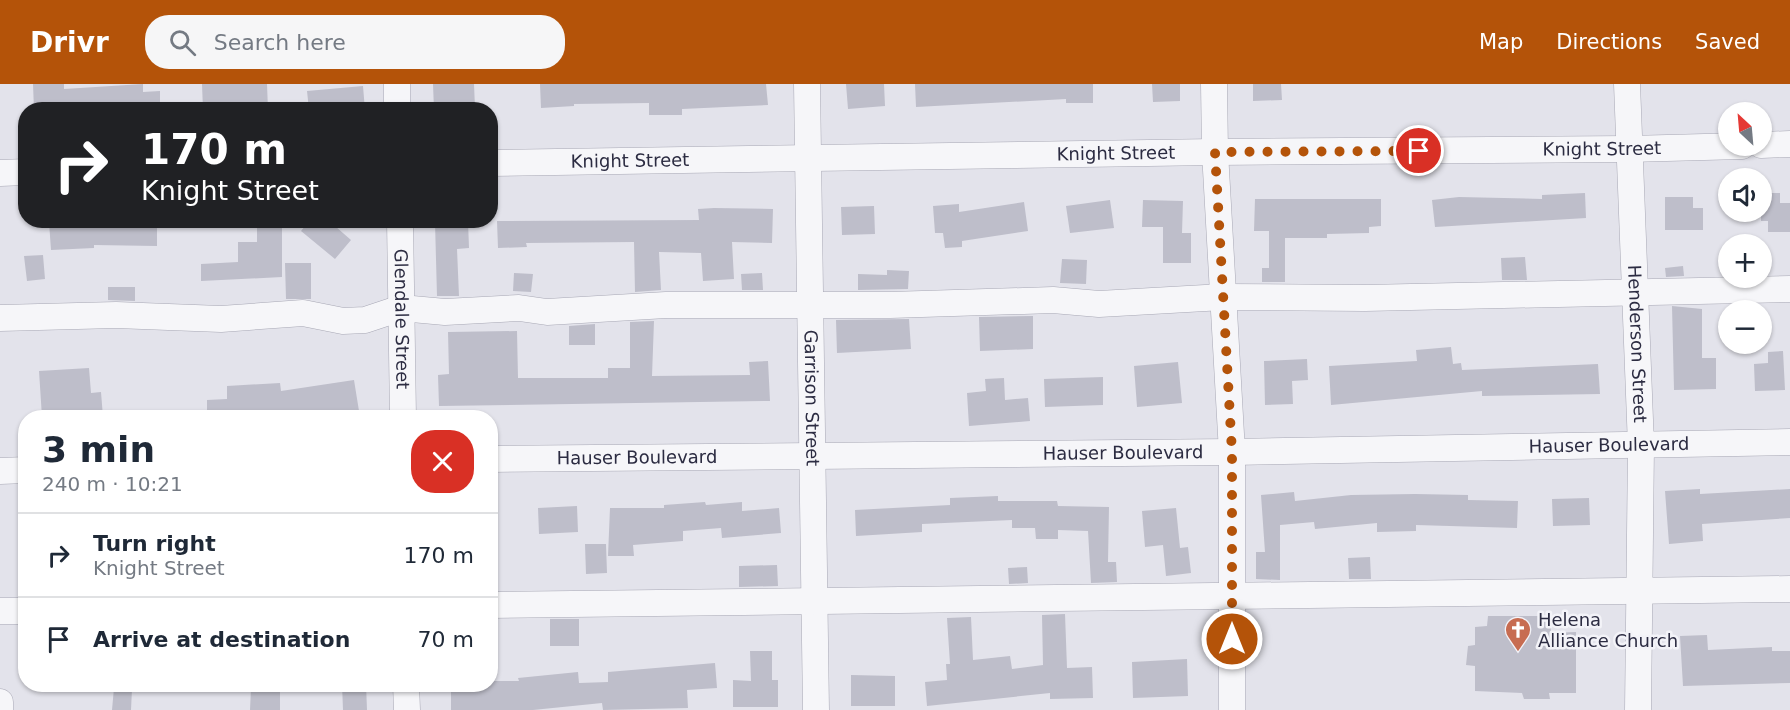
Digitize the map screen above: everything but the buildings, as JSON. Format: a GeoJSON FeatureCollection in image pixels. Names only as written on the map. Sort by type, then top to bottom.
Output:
{"type":"FeatureCollection","features":[{"type":"Feature","properties":{"kind":"street"},"geometry":{"type":"LineString","coordinates":[[397,84],[397,102]]}},
{"type":"Feature","properties":{"kind":"street","name":"Garrison Street"},"geometry":{"type":"LineString","coordinates":[[807,84],[810,160],[811,454],[816,710]]}},
{"type":"Feature","properties":{"kind":"street"},"geometry":{"type":"LineString","coordinates":[[1214,84],[1215,152],[1232,452],[1232,710]]}},
{"type":"Feature","properties":{"kind":"street","name":"Henderson Street"},"geometry":{"type":"LineString","coordinates":[[1627,84],[1641,446],[1638,710]]}},
{"type":"Feature","properties":{"kind":"street"},"geometry":{"type":"LineString","coordinates":[[1772,145],[1790,144]]}},
{"type":"Feature","properties":{"kind":"street","name":"Knight Street"},"geometry":{"type":"LineString","coordinates":[[498,163],[1718,147]]}},
{"type":"Feature","properties":{"kind":"street"},"geometry":{"type":"LineString","coordinates":[[0,172],[18,172]]}},
{"type":"Feature","properties":{"kind":"street","name":"Glendale Street"},"geometry":{"type":"LineString","coordinates":[[400,228],[403,410]]}},
{"type":"Feature","properties":{"kind":"street"},"geometry":{"type":"LineString","coordinates":[[0,318],[116,315],[221,319],[303,313],[343,321],[365,320],[401,308],[445,312],[519,308],[547,312],[666,305],[810,303],[890,305],[1053,300],[1099,304],[1223,297],[1365,298],[1790,289]]}},
{"type":"Feature","properties":{"kind":"street","name":"Hauser Boulevard"},"geometry":{"type":"LineString","coordinates":[[498,459],[811,454],[1232,452],[1790,442]]}},
{"type":"Feature","properties":{"kind":"street"},"geometry":{"type":"LineString","coordinates":[[0,471],[18,470]]}},
{"type":"Feature","properties":{"kind":"street"},"geometry":{"type":"LineString","coordinates":[[498,605],[1790,588]]}},
{"type":"Feature","properties":{"kind":"street"},"geometry":{"type":"LineString","coordinates":[[0,611],[18,611]]}},
{"type":"Feature","properties":{"kind":"street"},"geometry":{"type":"LineString","coordinates":[[406,692],[407,710]]}},
{"type":"Feature","properties":{"kind":"street"},"geometry":{"type":"LineString","coordinates":[[0,702],[0,710]]}},
{"type":"Feature","properties":{"kind":"place","name":"Helena Alliance Church"},"geometry":{"type":"Point","coordinates":[1518,653]}},
{"type":"Feature","properties":{"kind":"route"},"geometry":{"type":"LineString","coordinates":[[1232,639],[1232,452],[1215,152],[1419,151]]}}]}
